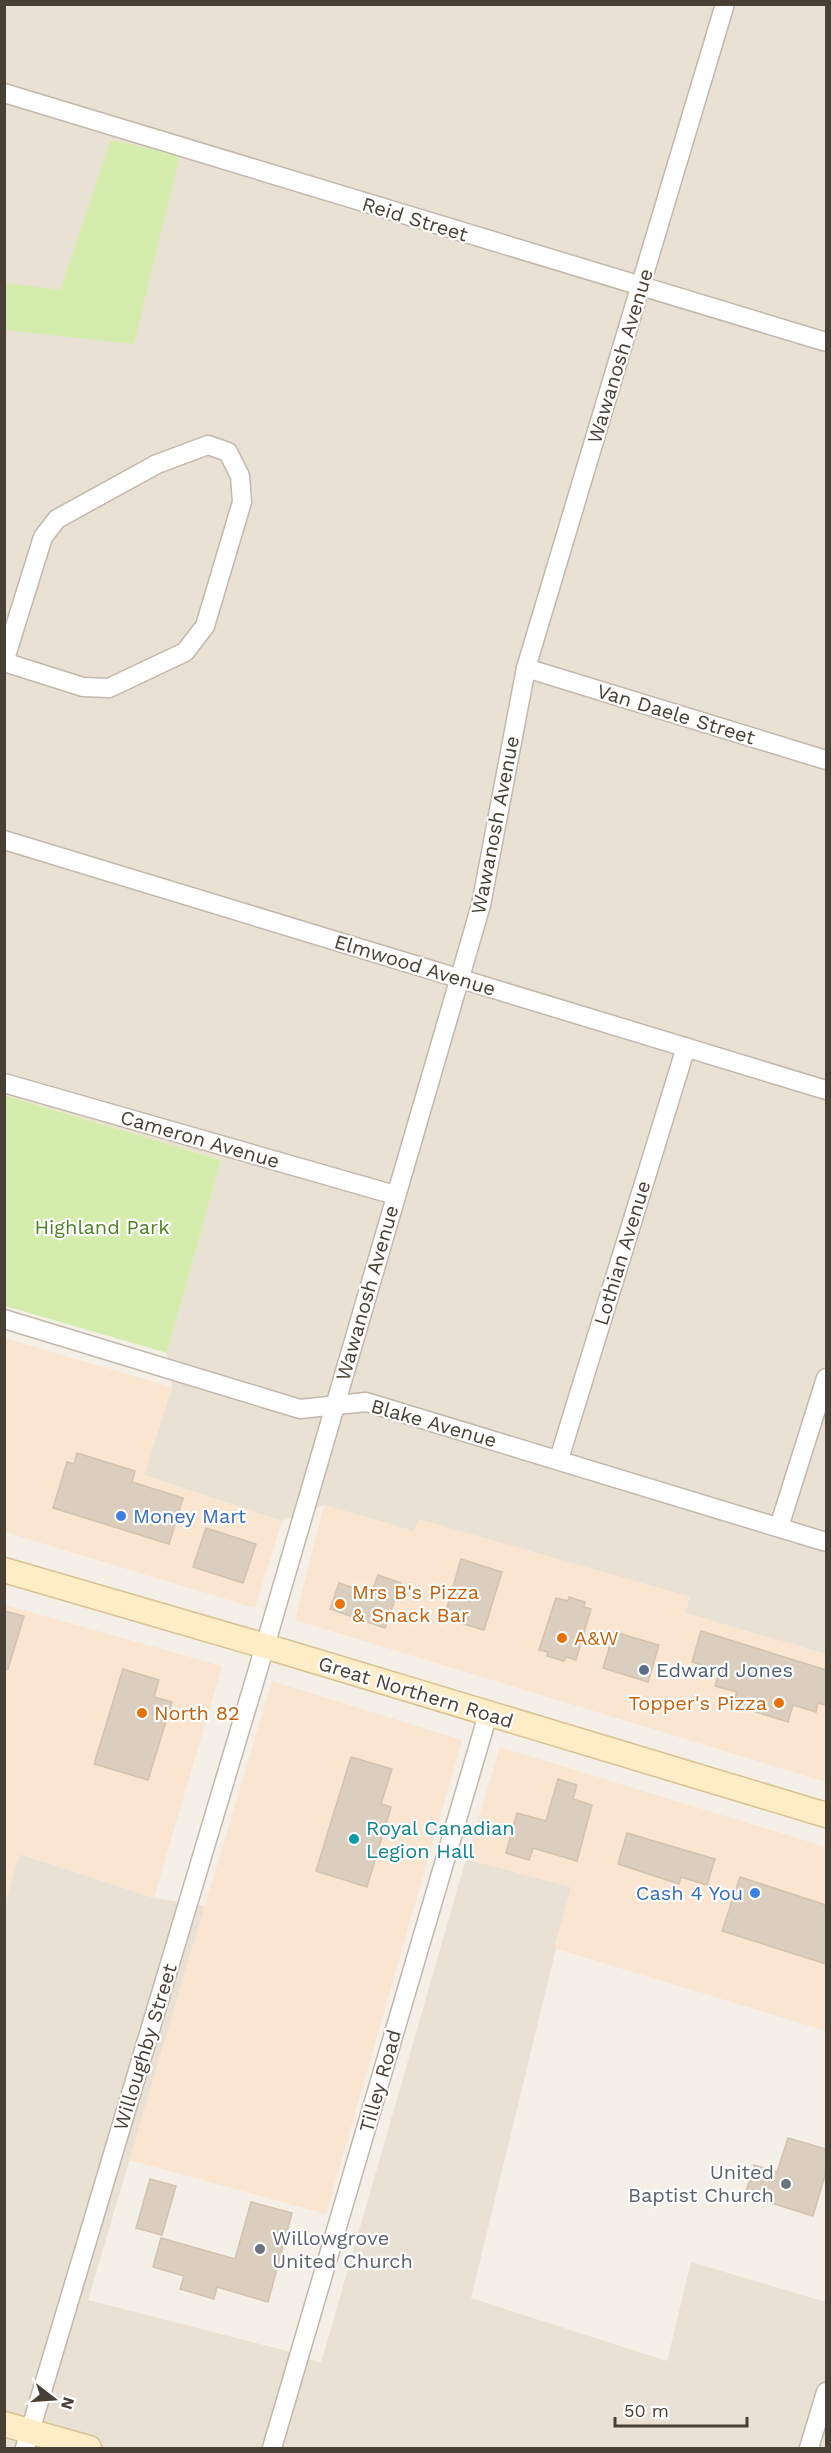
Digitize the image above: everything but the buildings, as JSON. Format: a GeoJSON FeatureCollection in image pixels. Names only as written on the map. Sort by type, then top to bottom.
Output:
{"type":"FeatureCollection","features":[{"type":"Feature","properties":{"kind":"main road","name":"Great Northern Road"},"geometry":{"type":"LineString","coordinates":[[4,1570],[826,1815]]}},
{"type":"Feature","properties":{"kind":"main road"},"geometry":{"type":"LineString","coordinates":[[4,2424],[28,2440],[89,2448]]}},
{"type":"Feature","properties":{"kind":"street","name":"Wawanosh Avenue"},"geometry":{"type":"LineString","coordinates":[[265,1646],[481,905],[526,668],[725,4]]}},
{"type":"Feature","properties":{"kind":"street","name":"Reid Street"},"geometry":{"type":"LineString","coordinates":[[4,93],[640,288],[826,342]]}},
{"type":"Feature","properties":{"kind":"street"},"geometry":{"type":"LineString","coordinates":[[208,445],[228,452],[240,476],[242,502],[205,626],[185,652],[109,688],[84,687],[4,661],[43,537],[57,519],[157,464],[208,445]]}},
{"type":"Feature","properties":{"kind":"street","name":"Van Daele Street"},"geometry":{"type":"LineString","coordinates":[[526,668],[826,760]]}},
{"type":"Feature","properties":{"kind":"street","name":"Elmwood Avenue"},"geometry":{"type":"LineString","coordinates":[[4,840],[826,1090]]}},
{"type":"Feature","properties":{"kind":"street","name":"Lothian Avenue"},"geometry":{"type":"LineString","coordinates":[[559,1459],[686,1047]]}},
{"type":"Feature","properties":{"kind":"street","name":"Cameron Avenue"},"geometry":{"type":"LineString","coordinates":[[4,1083],[395,1196]]}},
{"type":"Feature","properties":{"kind":"street","name":"Blake Avenue"},"geometry":{"type":"LineString","coordinates":[[4,1319],[300,1409],[366,1402],[826,1542]]}},
{"type":"Feature","properties":{"kind":"street"},"geometry":{"type":"LineString","coordinates":[[779,1527],[826,1378]]}},
{"type":"Feature","properties":{"kind":"street","name":"Willoughby Street"},"geometry":{"type":"LineString","coordinates":[[28,2440],[265,1646]]}},
{"type":"Feature","properties":{"kind":"street","name":"Tilley Road"},"geometry":{"type":"LineString","coordinates":[[272,2448],[488,1714]]}},
{"type":"Feature","properties":{"kind":"street"},"geometry":{"type":"LineString","coordinates":[[809,2448],[826,2392]]}},
{"type":"Feature","properties":{"kind":"shaded area"},"geometry":{"type":"Polygon","coordinates":[[[4,5],[826,5],[826,1654],[685,1613],[690,1597],[420,1520],[413,1531],[324,1505],[282,1521],[144,1475],[172,1387],[167,1353],[221,1160],[5,1095],[4,5]]]}},
{"type":"Feature","properties":{"kind":"shaded area"},"geometry":{"type":"Polygon","coordinates":[[[4,1338],[172,1387],[144,1475],[282,1521],[255,1608],[5,1532],[4,1338]]]}},
{"type":"Feature","properties":{"kind":"shaded area"},"geometry":{"type":"Polygon","coordinates":[[[324,1505],[413,1531],[419,1519],[690,1597],[685,1613],[826,1654],[826,1782],[295,1620],[324,1505]]]}},
{"type":"Feature","properties":{"kind":"shaded area"},"geometry":{"type":"Polygon","coordinates":[[[5,1605],[222,1666],[154,1898],[20,1854],[5,1903],[5,1605]]]}},
{"type":"Feature","properties":{"kind":"shaded area"},"geometry":{"type":"Polygon","coordinates":[[[272,1681],[462,1740],[326,2214],[129,2160],[272,1681]]]}},
{"type":"Feature","properties":{"kind":"shaded area"},"geometry":{"type":"Polygon","coordinates":[[[500,1747],[826,1847],[826,2031],[554,1948],[571,1887],[466,1859],[500,1747]]]}},
{"type":"Feature","properties":{"kind":"shaded area"},"geometry":{"type":"Polygon","coordinates":[[[20,1854],[154,1898],[205,1906],[88,2300],[287,2351],[321,2363],[466,1859],[571,1887],[471,2298],[667,2361],[691,2262],[826,2302],[826,2448],[5,2448],[4,1903],[20,1854]]]}},
{"type":"Feature","properties":{"kind":"green space"},"geometry":{"type":"Polygon","coordinates":[[[111,140],[180,155],[134,344],[5,330],[5,283],[60,290],[111,140]]]}},
{"type":"Feature","properties":{"kind":"green space","name":"Highland Park"},"geometry":{"type":"Polygon","coordinates":[[[4,1095],[221,1160],[167,1353],[5,1306],[4,1095]]]}},
{"type":"Feature","properties":{"kind":"place","name":"Money Mart"},"geometry":{"type":"Point","coordinates":[121,1516]}},
{"type":"Feature","properties":{"kind":"place","name":"Mrs B's Pizza & Snack Bar"},"geometry":{"type":"Point","coordinates":[340,1604]}},
{"type":"Feature","properties":{"kind":"place","name":"A&W"},"geometry":{"type":"Point","coordinates":[562,1638]}},
{"type":"Feature","properties":{"kind":"place","name":"Edward Jones"},"geometry":{"type":"Point","coordinates":[644,1670]}},
{"type":"Feature","properties":{"kind":"place","name":"Topper's Pizza"},"geometry":{"type":"Point","coordinates":[779,1703]}},
{"type":"Feature","properties":{"kind":"place","name":"North 82"},"geometry":{"type":"Point","coordinates":[142,1713]}},
{"type":"Feature","properties":{"kind":"place","name":"Royal Canadian Legion Hall"},"geometry":{"type":"Point","coordinates":[354,1839]}},
{"type":"Feature","properties":{"kind":"place","name":"Cash 4 You"},"geometry":{"type":"Point","coordinates":[755,1893]}},
{"type":"Feature","properties":{"kind":"place","name":"United Baptist Church"},"geometry":{"type":"Point","coordinates":[786,2184]}},
{"type":"Feature","properties":{"kind":"place","name":"Willowgrove United Church"},"geometry":{"type":"Point","coordinates":[260,2249]}}]}
